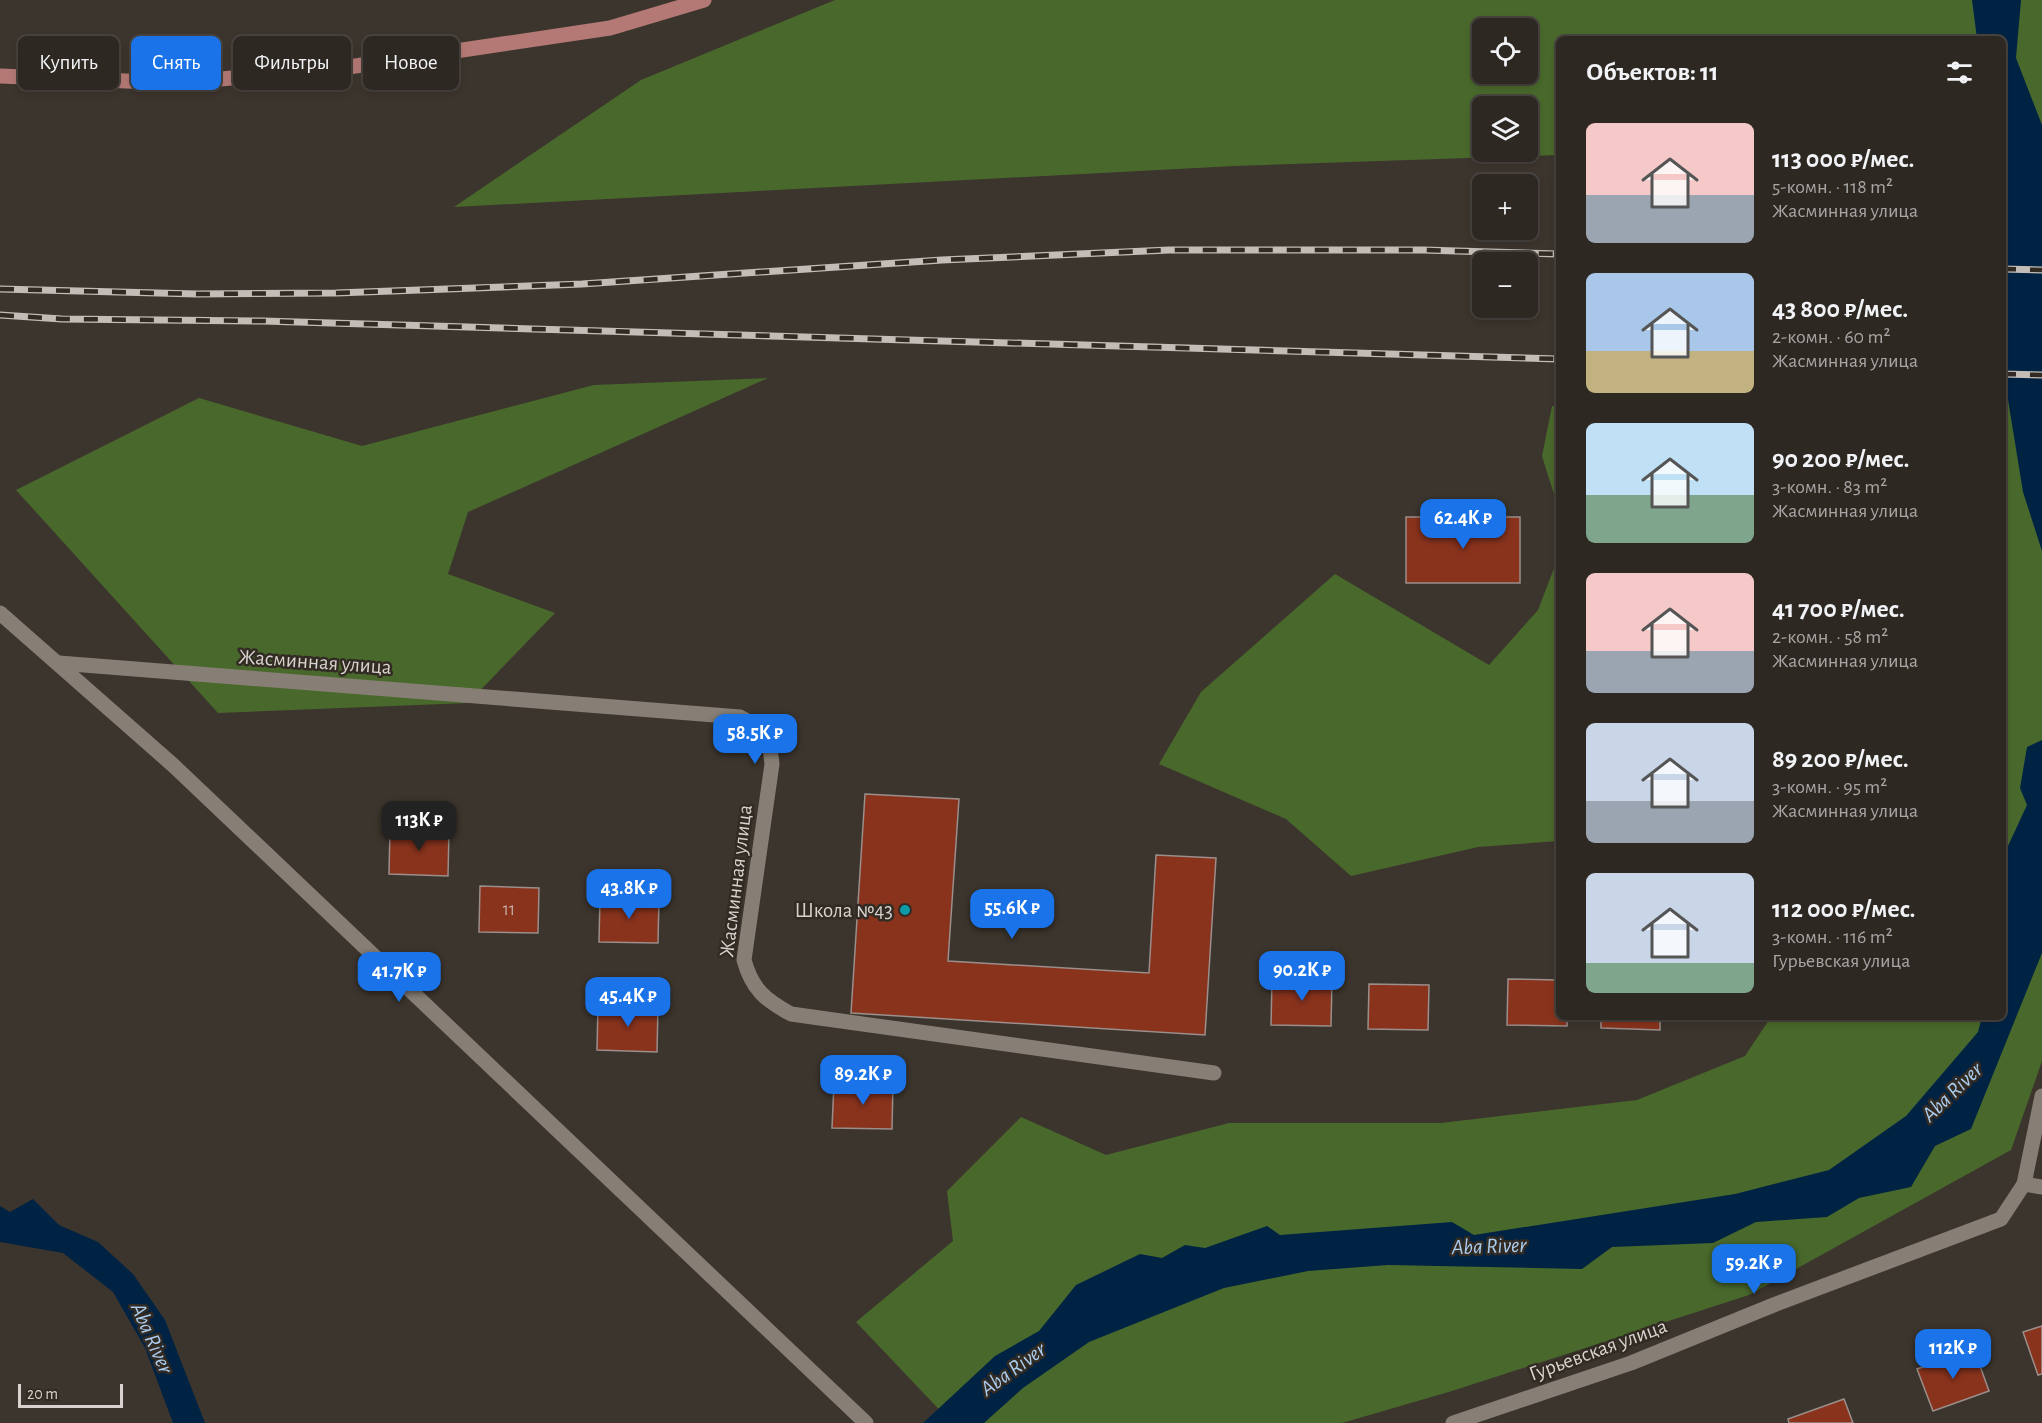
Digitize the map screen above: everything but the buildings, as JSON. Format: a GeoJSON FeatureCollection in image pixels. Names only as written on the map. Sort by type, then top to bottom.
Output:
{"type":"FeatureCollection","features":[{"type":"Feature","properties":{"kind":"main road"},"geometry":{"type":"LineString","coordinates":[[0,76],[177,83],[342,68],[610,28],[704,0]]}},
{"type":"Feature","properties":{"kind":"street"},"geometry":{"type":"LineString","coordinates":[[0,613],[174,766],[866,1423]]}},
{"type":"Feature","properties":{"kind":"street","name":"Жасминная улица"},"geometry":{"type":"LineString","coordinates":[[59,663],[740,717],[768,732],[772,764],[744,960],[748,975],[757,989],[771,1003],[791,1014],[1214,1073]]}},
{"type":"Feature","properties":{"kind":"street"},"geometry":{"type":"LineString","coordinates":[[2042,1096],[2024,1184],[2042,1187]]}},
{"type":"Feature","properties":{"kind":"street","name":"Гурьевская улица"},"geometry":{"type":"LineString","coordinates":[[1453,1423],[1631,1364],[1776,1304],[2001,1219],[2024,1184]]}},
{"type":"Feature","properties":{"kind":"green space"},"geometry":{"type":"Polygon","coordinates":[[[835,0],[2042,0],[2042,143],[2006,49],[2006,36],[1556,36],[1556,155],[1538,156],[1538,96],[1472,96],[1472,158],[1234,166],[454,207],[641,80],[835,0]]]}},
{"type":"Feature","properties":{"kind":"green space"},"geometry":{"type":"Polygon","coordinates":[[[768,378],[468,512],[448,574],[555,613],[468,703],[218,713],[16,490],[199,398],[362,446],[594,385],[768,378]]]}},
{"type":"Feature","properties":{"kind":"green space"},"geometry":{"type":"Polygon","coordinates":[[[2006,394],[2042,395],[2042,1061],[2011,1150],[1749,1295],[1452,1391],[1342,1423],[952,1423],[856,1322],[953,1241],[947,1191],[1021,1117],[1106,1155],[1229,1123],[1441,1123],[1637,1100],[1745,1056],[1769,1020],[2006,1020],[2006,394]]]}},
{"type":"Feature","properties":{"kind":"green space"},"geometry":{"type":"Polygon","coordinates":[[[1552,406],[1556,406],[1556,501],[1542,456],[1552,406]]]}},
{"type":"Feature","properties":{"kind":"green space"},"geometry":{"type":"Polygon","coordinates":[[[1556,563],[1556,841],[1478,847],[1351,876],[1286,819],[1159,764],[1201,692],[1335,574],[1489,665],[1538,610],[1556,563]]]}},
{"type":"Feature","properties":{"kind":"water"},"geometry":{"type":"Polygon","coordinates":[[[1972,0],[2021,0],[2016,58],[2042,125],[2042,551],[2023,492],[2006,387],[2006,36],[1977,36],[1972,0]]]}},
{"type":"Feature","properties":{"kind":"water","name":"Aba River"},"geometry":{"type":"Polygon","coordinates":[[[2042,740],[2042,953],[1971,1129],[1935,1146],[1911,1187],[1859,1198],[1827,1217],[1756,1222],[1713,1243],[1612,1247],[1582,1269],[1388,1265],[1308,1271],[1224,1288],[1089,1342],[1023,1388],[984,1423],[923,1423],[995,1356],[1039,1331],[1076,1285],[1140,1254],[1162,1258],[1185,1245],[1205,1248],[1267,1226],[1280,1235],[1452,1222],[1474,1235],[1735,1194],[1829,1170],[1906,1116],[1978,1032],[1981,1020],[2006,1020],[2006,870],[2008,846],[2027,805],[2020,788],[2027,747],[2042,740]]]}},
{"type":"Feature","properties":{"kind":"water","name":"Aba River"},"geometry":{"type":"Polygon","coordinates":[[[33,1199],[59,1225],[98,1242],[133,1274],[165,1320],[205,1423],[173,1423],[145,1348],[113,1292],[63,1253],[0,1242],[0,1206],[10,1212],[33,1199]]]}},
{"type":"Feature","properties":{"kind":"railway"},"geometry":{"type":"LineString","coordinates":[[0,289],[197,294],[336,293],[582,284],[942,260],[1169,250],[1423,250],[1556,254]]}},
{"type":"Feature","properties":{"kind":"railway"},"geometry":{"type":"LineString","coordinates":[[2006,269],[2042,270]]}},
{"type":"Feature","properties":{"kind":"railway"},"geometry":{"type":"LineString","coordinates":[[0,315],[62,319],[263,321],[1556,359]]}},
{"type":"Feature","properties":{"kind":"railway"},"geometry":{"type":"LineString","coordinates":[[2006,374],[2042,375]]}},
{"type":"Feature","properties":{"kind":"place","name":"Школа №43"},"geometry":{"type":"Point","coordinates":[905,910]}}]}
